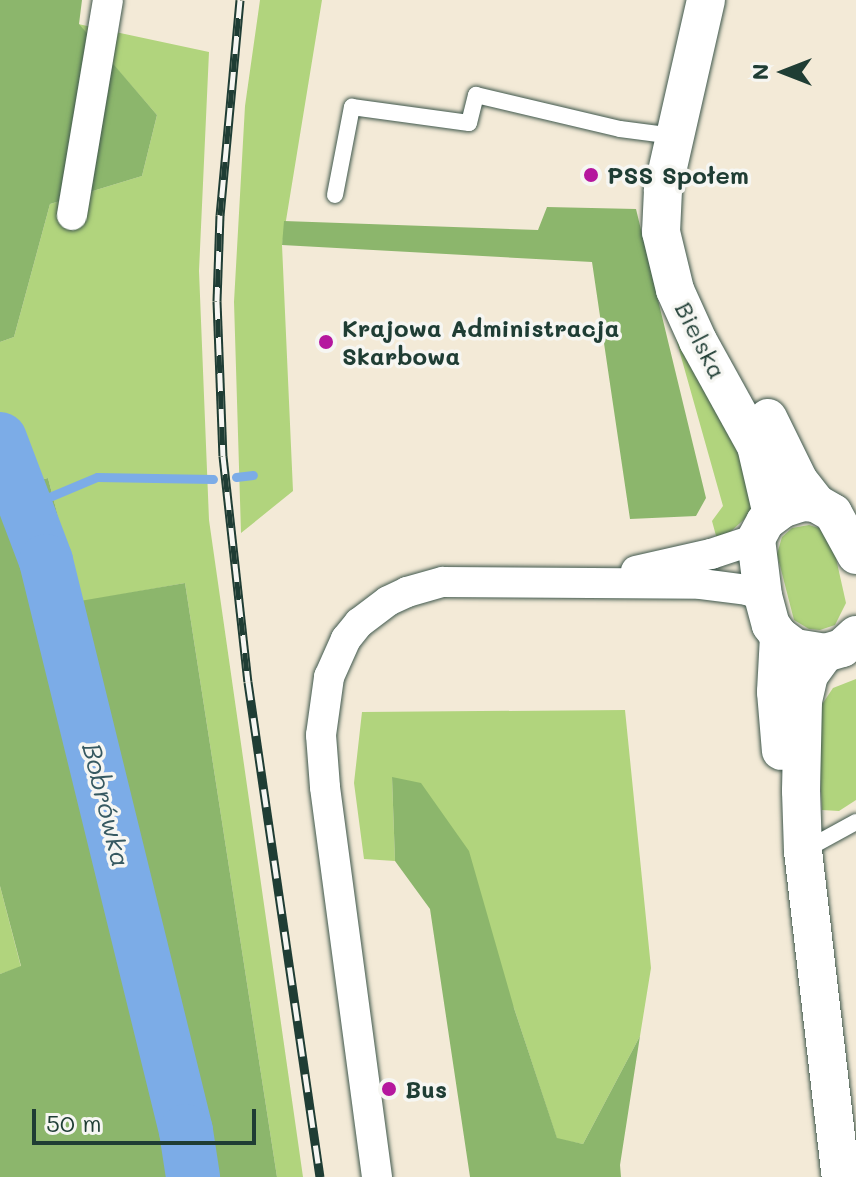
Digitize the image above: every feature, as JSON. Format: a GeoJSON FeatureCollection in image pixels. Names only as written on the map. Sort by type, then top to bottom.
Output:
{"type":"FeatureCollection","features":[{"type":"Feature","properties":{"kind":"street"},"geometry":{"type":"LineString","coordinates":[[72,215],[108,0]]}},
{"type":"Feature","properties":{"kind":"street","name":"Bielska"},"geometry":{"type":"LineString","coordinates":[[706,0],[672,148],[661,212],[670,275],[698,341],[756,446],[764,527],[763,596],[771,625],[779,636]]}},
{"type":"Feature","properties":{"kind":"street","name":"Bielska"},"geometry":{"type":"LineString","coordinates":[[672,148],[691,266],[702,296],[799,481],[816,503],[833,513],[856,555]]}},
{"type":"Feature","properties":{"kind":"street"},"geometry":{"type":"LineString","coordinates":[[583,582],[711,554],[764,527],[791,505],[816,503]]}},
{"type":"Feature","properties":{"kind":"street"},"geometry":{"type":"LineString","coordinates":[[377,1177],[325,787],[321,735],[329,677],[346,639],[359,623],[407,592],[471,580],[719,585],[763,596]]}},
{"type":"Feature","properties":{"kind":"street"},"geometry":{"type":"LineString","coordinates":[[779,636],[795,648],[845,646]]}},
{"type":"Feature","properties":{"kind":"street"},"geometry":{"type":"LineString","coordinates":[[779,636],[776,692],[782,761],[803,851],[841,1177]]}},
{"type":"Feature","properties":{"kind":"street"},"geometry":{"type":"LineString","coordinates":[[803,851],[803,702],[809,675],[845,646]]}},
{"type":"Feature","properties":{"kind":"lane"},"geometry":{"type":"LineString","coordinates":[[335,195],[352,107],[469,123],[476,95],[620,129],[672,148]]}},
{"type":"Feature","properties":{"kind":"lane"},"geometry":{"type":"LineString","coordinates":[[803,851],[856,822]]}},
{"type":"Feature","properties":{"kind":"green space"},"geometry":{"type":"Polygon","coordinates":[[[0,0],[82,0],[79,24],[157,115],[142,176],[50,204],[14,337],[0,342],[0,0]]]}},
{"type":"Feature","properties":{"kind":"green space"},"geometry":{"type":"Polygon","coordinates":[[[260,0],[322,0],[282,245],[293,491],[241,533],[234,302],[245,106],[260,0]]]}},
{"type":"Feature","properties":{"kind":"green space"},"geometry":{"type":"Polygon","coordinates":[[[78,24],[209,52],[199,271],[209,520],[303,1177],[277,1177],[185,583],[80,602],[48,478],[0,490],[0,342],[14,337],[50,204],[142,176],[157,115],[78,24]]]}},
{"type":"Feature","properties":{"kind":"green space"},"geometry":{"type":"Polygon","coordinates":[[[547,207],[636,209],[706,498],[696,516],[630,519],[592,262],[282,245],[284,221],[538,230],[547,207]]]}},
{"type":"Feature","properties":{"kind":"green space"},"geometry":{"type":"Polygon","coordinates":[[[662,289],[756,487],[750,514],[718,543],[712,521],[723,506],[662,289]]]}},
{"type":"Feature","properties":{"kind":"green space"},"geometry":{"type":"Polygon","coordinates":[[[48,478],[80,601],[185,583],[277,1177],[0,1177],[0,974],[21,966],[0,886],[0,490],[48,478]]]}},
{"type":"Feature","properties":{"kind":"green space"},"geometry":{"type":"Polygon","coordinates":[[[809,525],[822,529],[833,545],[846,603],[835,625],[820,630],[809,629],[794,620],[777,554],[782,537],[792,528],[809,525]]]}},
{"type":"Feature","properties":{"kind":"green space"},"geometry":{"type":"Polygon","coordinates":[[[856,679],[856,800],[839,811],[822,810],[818,735],[821,706],[833,688],[856,679]]]}},
{"type":"Feature","properties":{"kind":"green space"},"geometry":{"type":"Polygon","coordinates":[[[625,710],[651,968],[640,1036],[583,1144],[557,1139],[514,1008],[392,777],[395,861],[364,859],[354,783],[362,712],[625,710]]]}},
{"type":"Feature","properties":{"kind":"green space"},"geometry":{"type":"Polygon","coordinates":[[[392,777],[421,783],[469,851],[514,1008],[557,1138],[583,1144],[640,1036],[620,1165],[621,1177],[470,1177],[430,909],[395,861],[392,777]]]}},
{"type":"Feature","properties":{"kind":"green space"},"geometry":{"type":"Polygon","coordinates":[[[0,886],[21,967],[0,974],[0,886]]]}},
{"type":"Feature","properties":{"kind":"waterway","name":"Bobrówka"},"geometry":{"type":"LineString","coordinates":[[0,439],[46,561],[186,1131],[193,1177]]}},
{"type":"Feature","properties":{"kind":"waterway"},"geometry":{"type":"LineString","coordinates":[[236,477],[253,475]]}},
{"type":"Feature","properties":{"kind":"waterway"},"geometry":{"type":"LineString","coordinates":[[28,506],[97,477],[213,479]]}},
{"type":"Feature","properties":{"kind":"railway"},"geometry":{"type":"LineString","coordinates":[[240,0],[220,215],[217,301],[223,456],[248,682],[320,1177]]}},
{"type":"Feature","properties":{"kind":"place","name":"PSS Społem"},"geometry":{"type":"Point","coordinates":[591,175]}},
{"type":"Feature","properties":{"kind":"place","name":"Krajowa Administracja Skarbowa"},"geometry":{"type":"Point","coordinates":[326,342]}},
{"type":"Feature","properties":{"kind":"place","name":"Bus"},"geometry":{"type":"Point","coordinates":[389,1089]}}]}
